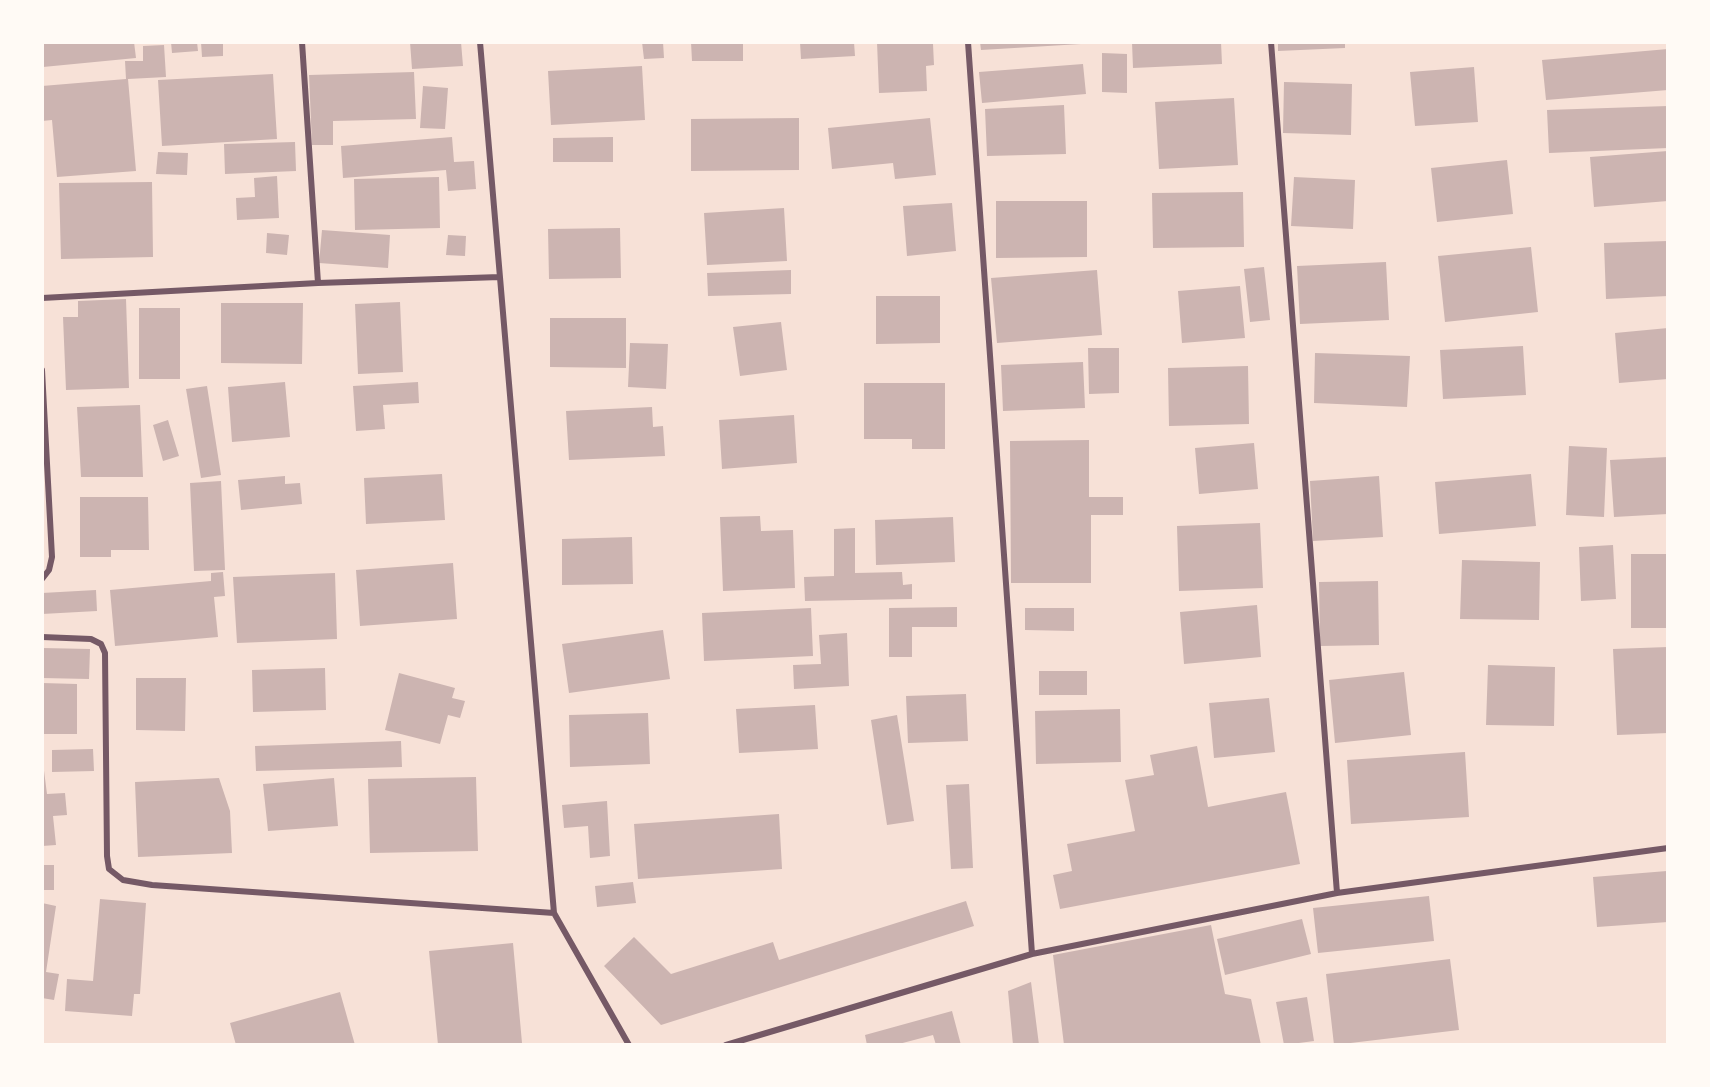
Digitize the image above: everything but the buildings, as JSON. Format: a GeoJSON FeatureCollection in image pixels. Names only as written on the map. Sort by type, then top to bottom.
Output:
{"type":"FeatureCollection","features":[{"type":"Feature","properties":{"kind":"street"},"geometry":{"type":"LineString","coordinates":[[302,42],[318,283]]}},
{"type":"Feature","properties":{"kind":"street"},"geometry":{"type":"LineString","coordinates":[[480,42],[554,913],[629,1045]]}},
{"type":"Feature","properties":{"kind":"street"},"geometry":{"type":"LineString","coordinates":[[968,42],[1032,954]]}},
{"type":"Feature","properties":{"kind":"street"},"geometry":{"type":"LineString","coordinates":[[1271,42],[1337,893]]}},
{"type":"Feature","properties":{"kind":"street"},"geometry":{"type":"LineString","coordinates":[[42,298],[318,283],[500,277]]}},
{"type":"Feature","properties":{"kind":"street"},"geometry":{"type":"LineString","coordinates":[[42,370],[52,557],[49,570],[42,579]]}},
{"type":"Feature","properties":{"kind":"street"},"geometry":{"type":"LineString","coordinates":[[42,637],[91,639],[101,644],[105,653],[107,856],[109,869],[123,880],[152,885],[554,913]]}},
{"type":"Feature","properties":{"kind":"street"},"geometry":{"type":"LineString","coordinates":[[726,1045],[1032,954],[1337,893],[1668,848]]}}]}
